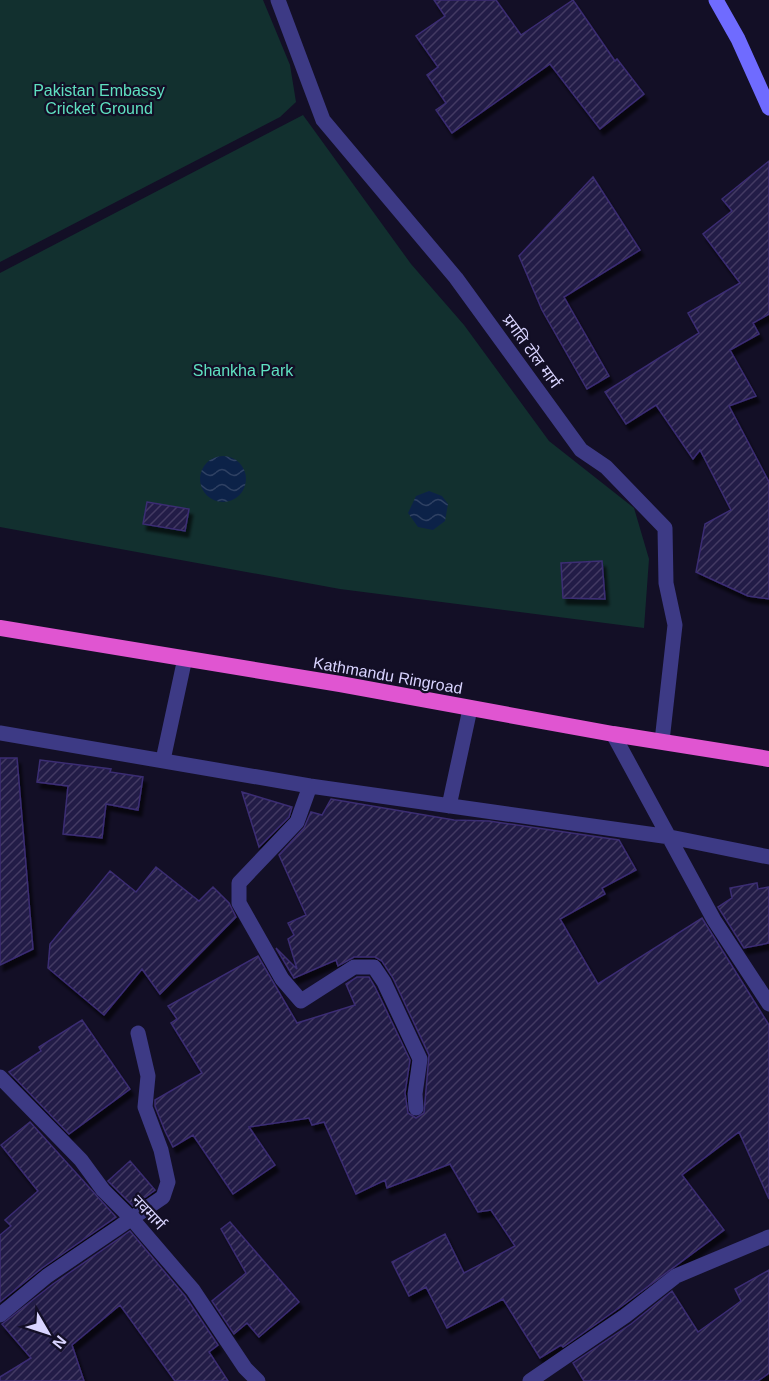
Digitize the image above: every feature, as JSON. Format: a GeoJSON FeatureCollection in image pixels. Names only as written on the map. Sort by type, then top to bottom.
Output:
{"type":"FeatureCollection","features":[{"type":"Feature","properties":{"kind":"highway","name":"Kathmandu Ringroad"},"geometry":{"type":"LineString","coordinates":[[0,628],[340,684],[613,734],[769,759]]}},
{"type":"Feature","properties":{"kind":"main road"},"geometry":{"type":"LineString","coordinates":[[716,0],[738,39],[769,108]]}},
{"type":"Feature","properties":{"kind":"street","name":"प्रगति टोल मार्ग"},"geometry":{"type":"LineString","coordinates":[[278,0],[323,120],[456,278],[581,450],[606,467],[664,528],[666,584],[675,625],[662,741]]}},
{"type":"Feature","properties":{"kind":"street"},"geometry":{"type":"LineString","coordinates":[[163,760],[185,658]]}},
{"type":"Feature","properties":{"kind":"street"},"geometry":{"type":"LineString","coordinates":[[449,806],[470,709]]}},
{"type":"Feature","properties":{"kind":"street"},"geometry":{"type":"LineString","coordinates":[[0,733],[310,786],[670,837],[769,857]]}},
{"type":"Feature","properties":{"kind":"street"},"geometry":{"type":"LineString","coordinates":[[613,734],[714,920],[769,1004]]}},
{"type":"Feature","properties":{"kind":"street"},"geometry":{"type":"LineString","coordinates":[[310,786],[297,822],[239,883],[239,903],[282,979],[301,1001],[354,967],[374,967],[384,982],[420,1059],[415,1094],[416,1108]]}},
{"type":"Feature","properties":{"kind":"street"},"geometry":{"type":"LineString","coordinates":[[0,1315],[47,1276],[163,1197],[168,1182],[161,1150],[145,1107],[148,1076],[138,1033]]}},
{"type":"Feature","properties":{"kind":"street","name":"नवमार्ग"},"geometry":{"type":"LineString","coordinates":[[0,1077],[81,1161],[103,1190],[132,1219],[193,1290],[245,1368],[258,1381]]}},
{"type":"Feature","properties":{"kind":"street"},"geometry":{"type":"LineString","coordinates":[[530,1381],[625,1316],[676,1276],[769,1237]]}},
{"type":"Feature","properties":{"kind":"green space","name":"Pakistan Embassy Cricket Ground"},"geometry":{"type":"Polygon","coordinates":[[[0,0],[263,0],[290,65],[296,102],[280,117],[0,262],[0,0]]]}},
{"type":"Feature","properties":{"kind":"green space","name":"Shankha Park"},"geometry":{"type":"Polygon","coordinates":[[[303,115],[411,264],[464,325],[549,441],[634,508],[649,559],[644,628],[340,589],[0,527],[0,273],[303,115]]]}},
{"type":"Feature","properties":{"kind":"water"},"geometry":{"type":"Polygon","coordinates":[[[223,456],[239,463],[246,479],[239,495],[223,502],[207,495],[200,479],[207,463],[223,456]]]}},
{"type":"Feature","properties":{"kind":"water"},"geometry":{"type":"Polygon","coordinates":[[[429,491],[442,496],[448,504],[445,521],[433,530],[418,527],[408,513],[416,496],[429,491]]]}},
{"type":"Feature","properties":{"kind":"building"},"geometry":{"type":"Polygon","coordinates":[[[434,0],[496,0],[521,35],[573,0],[615,61],[617,59],[644,94],[600,129],[550,64],[452,133],[436,110],[446,103],[427,75],[438,67],[416,36],[445,16],[434,0]]]}},
{"type":"Feature","properties":{"kind":"building"},"geometry":{"type":"Polygon","coordinates":[[[769,161],[769,314],[753,323],[759,334],[730,350],[756,396],[729,406],[769,482],[769,599],[748,596],[696,572],[705,524],[731,510],[700,450],[693,459],[656,405],[626,424],[605,392],[699,333],[688,313],[740,283],[703,234],[732,211],[722,199],[769,161]]]}},
{"type":"Feature","properties":{"kind":"building"},"geometry":{"type":"Polygon","coordinates":[[[593,177],[640,250],[564,297],[609,376],[587,389],[542,310],[519,256],[593,177]]]}},
{"type":"Feature","properties":{"kind":"building"},"geometry":{"type":"Polygon","coordinates":[[[147,502],[189,509],[185,531],[143,524],[147,502]]]}},
{"type":"Feature","properties":{"kind":"building"},"geometry":{"type":"Polygon","coordinates":[[[602,561],[605,599],[563,598],[561,563],[602,561]]]}},
{"type":"Feature","properties":{"kind":"building"},"geometry":{"type":"Polygon","coordinates":[[[0,758],[17,758],[33,949],[0,965],[0,758]]]}},
{"type":"Feature","properties":{"kind":"building"},"geometry":{"type":"Polygon","coordinates":[[[40,760],[111,769],[110,772],[143,777],[138,810],[106,804],[102,838],[63,834],[68,786],[37,782],[40,760]]]}},
{"type":"Feature","properties":{"kind":"building"},"geometry":{"type":"Polygon","coordinates":[[[242,792],[292,807],[289,817],[259,847],[242,792]]]}},
{"type":"Feature","properties":{"kind":"building"},"geometry":{"type":"Polygon","coordinates":[[[331,799],[454,820],[489,821],[619,840],[636,870],[602,888],[605,894],[560,919],[598,984],[702,918],[769,1025],[769,1199],[739,1132],[682,1175],[724,1230],[563,1347],[561,1345],[540,1358],[503,1299],[447,1328],[426,1287],[409,1296],[392,1262],[445,1234],[464,1273],[515,1246],[491,1210],[478,1212],[450,1164],[387,1188],[385,1180],[356,1194],[324,1122],[312,1125],[309,1118],[249,1127],[275,1165],[233,1194],[193,1135],[173,1147],[155,1106],[155,1100],[202,1073],[171,1023],[177,1019],[168,1006],[258,956],[297,1023],[355,1005],[346,984],[357,977],[369,977],[410,1060],[405,1093],[408,1113],[416,1118],[424,1113],[429,1055],[393,978],[382,961],[375,957],[354,957],[338,966],[336,960],[294,978],[276,948],[297,969],[288,939],[294,935],[288,923],[306,915],[279,855],[304,828],[311,812],[322,815],[331,799]]]}},
{"type":"Feature","properties":{"kind":"building"},"geometry":{"type":"Polygon","coordinates":[[[156,867],[199,901],[213,887],[229,903],[236,917],[160,994],[142,969],[104,1015],[48,968],[50,944],[110,871],[136,892],[156,867]]]}},
{"type":"Feature","properties":{"kind":"building"},"geometry":{"type":"Polygon","coordinates":[[[757,883],[758,889],[769,887],[769,943],[744,948],[718,907],[732,898],[730,888],[757,883]]]}},
{"type":"Feature","properties":{"kind":"building"},"geometry":{"type":"Polygon","coordinates":[[[82,1020],[130,1089],[69,1134],[9,1072],[41,1051],[39,1047],[82,1020]]]}},
{"type":"Feature","properties":{"kind":"building"},"geometry":{"type":"Polygon","coordinates":[[[30,1122],[116,1217],[42,1268],[0,1302],[0,1235],[11,1226],[5,1220],[38,1191],[1,1145],[30,1122]]]}},
{"type":"Feature","properties":{"kind":"building"},"geometry":{"type":"Polygon","coordinates":[[[130,1161],[155,1190],[133,1206],[108,1181],[130,1161]]]}},
{"type":"Feature","properties":{"kind":"building"},"geometry":{"type":"Polygon","coordinates":[[[230,1222],[299,1302],[259,1337],[247,1323],[234,1334],[212,1301],[246,1273],[221,1229],[230,1222]]]}},
{"type":"Feature","properties":{"kind":"building"},"geometry":{"type":"Polygon","coordinates":[[[130,1231],[185,1296],[218,1345],[209,1352],[228,1381],[175,1381],[120,1305],[72,1345],[84,1381],[0,1381],[0,1377],[31,1358],[2,1324],[53,1284],[130,1231]]]}},
{"type":"Feature","properties":{"kind":"building"},"geometry":{"type":"Polygon","coordinates":[[[769,1270],[769,1373],[758,1381],[584,1381],[573,1363],[631,1324],[672,1291],[698,1332],[741,1301],[735,1289],[769,1270]]]}}]}
